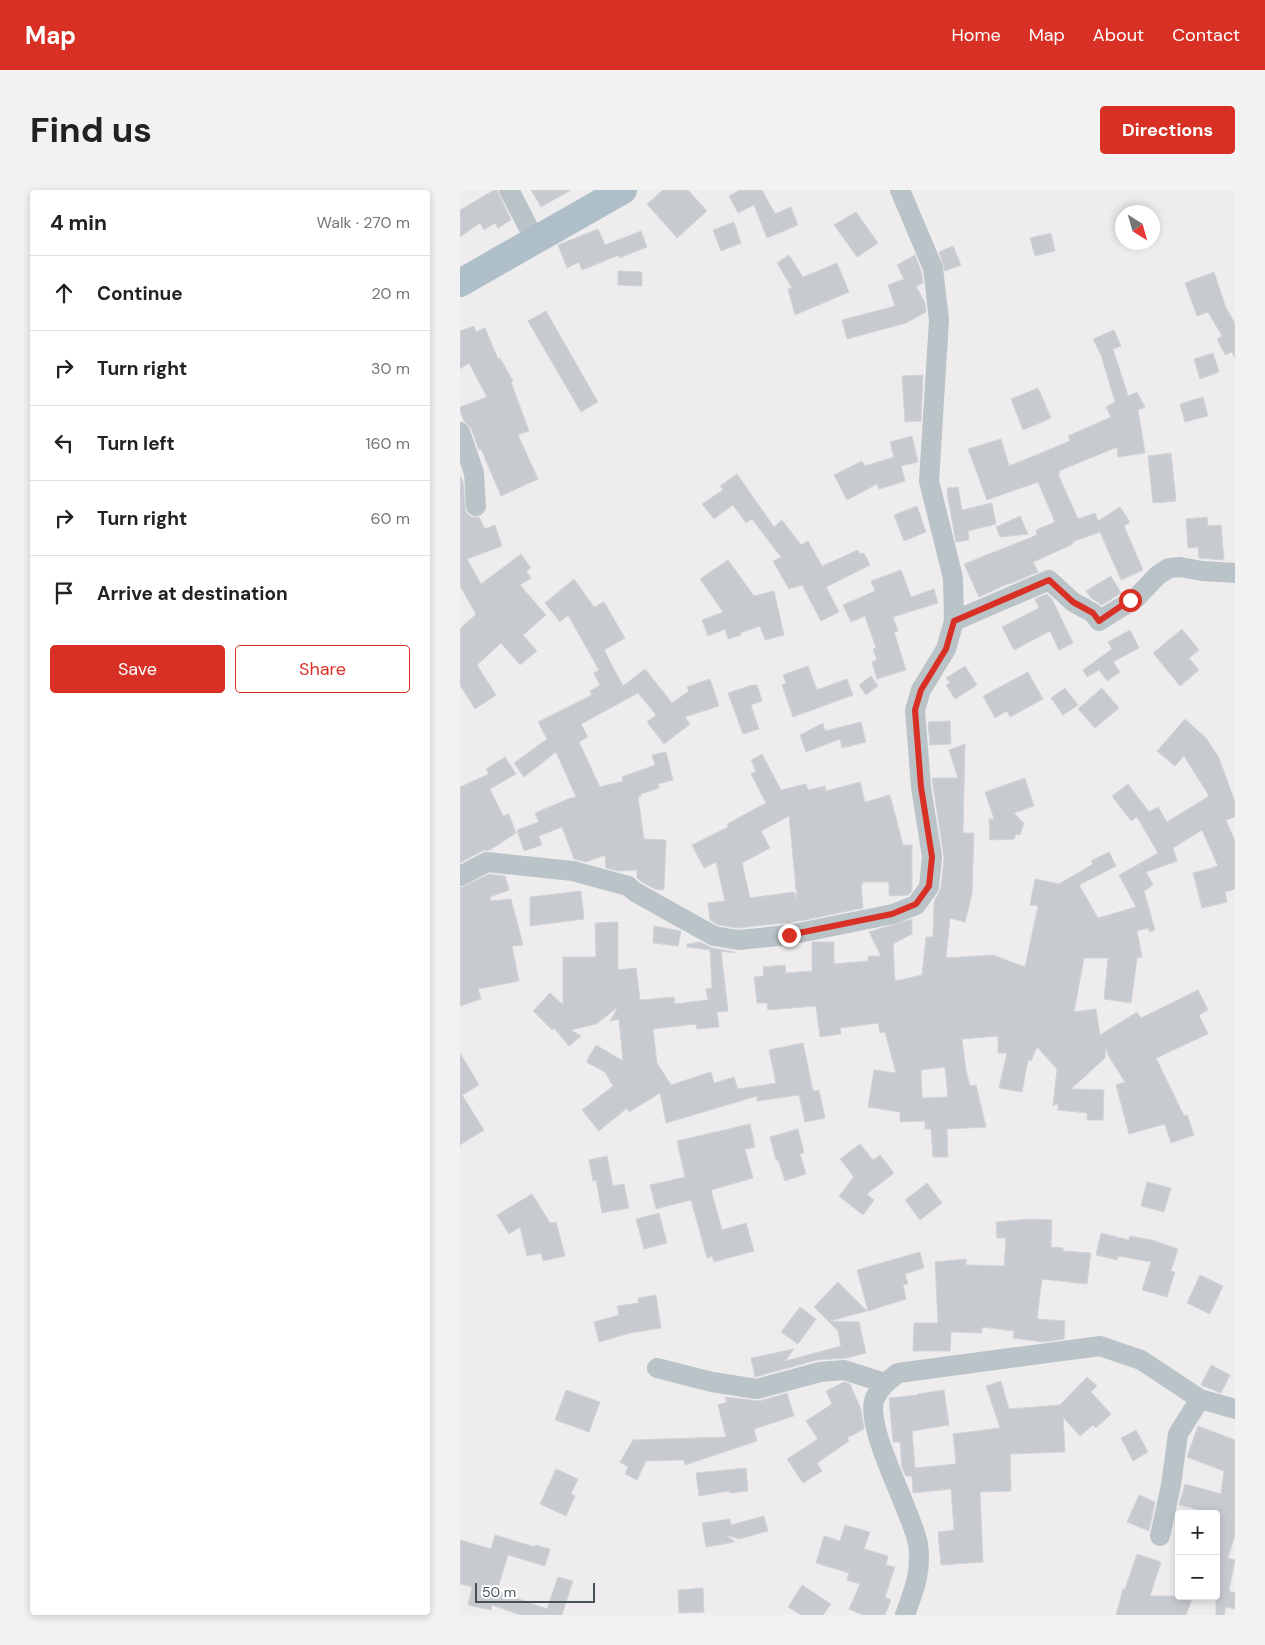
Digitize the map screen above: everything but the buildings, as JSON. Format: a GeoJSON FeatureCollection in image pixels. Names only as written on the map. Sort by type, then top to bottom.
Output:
{"type":"FeatureCollection","features":[{"type":"Feature","properties":{"kind":"main road"},"geometry":{"type":"LineString","coordinates":[[460,283],[623,190]]}},
{"type":"Feature","properties":{"kind":"street"},"geometry":{"type":"LineString","coordinates":[[509,190],[535,240]]}},
{"type":"Feature","properties":{"kind":"street"},"geometry":{"type":"LineString","coordinates":[[460,876],[487,862],[573,870],[628,886],[635,892],[714,936],[738,940],[789,935],[892,914],[916,904],[929,886],[932,857],[921,787],[915,710],[921,690],[946,649],[954,621],[953,578],[930,481],[939,320],[933,268],[900,190]]}},
{"type":"Feature","properties":{"kind":"street"},"geometry":{"type":"LineString","coordinates":[[460,432],[474,473],[476,506]]}},
{"type":"Feature","properties":{"kind":"street"},"geometry":{"type":"LineString","coordinates":[[954,621],[1049,580],[1073,602],[1093,613],[1099,621],[1136,598],[1158,575],[1169,568],[1180,566],[1202,571],[1235,573]]}},
{"type":"Feature","properties":{"kind":"street"},"geometry":{"type":"LineString","coordinates":[[906,1615],[919,1577],[918,1544],[880,1442],[874,1414],[874,1399],[885,1383],[898,1373],[1100,1346],[1141,1360],[1200,1400],[1235,1409]]}},
{"type":"Feature","properties":{"kind":"street"},"geometry":{"type":"LineString","coordinates":[[658,1368],[712,1382],[757,1390],[820,1372],[844,1370],[885,1383]]}},
{"type":"Feature","properties":{"kind":"street"},"geometry":{"type":"LineString","coordinates":[[1160,1536],[1171,1485],[1178,1434],[1200,1400]]}},
{"type":"Feature","properties":{"kind":"route"},"geometry":{"type":"LineString","coordinates":[[789,935],[892,914],[916,904],[929,886],[932,857],[921,787],[915,710],[921,690],[946,649],[954,621],[1049,580],[1073,602],[1093,613],[1099,621],[1130,600]]}}]}
